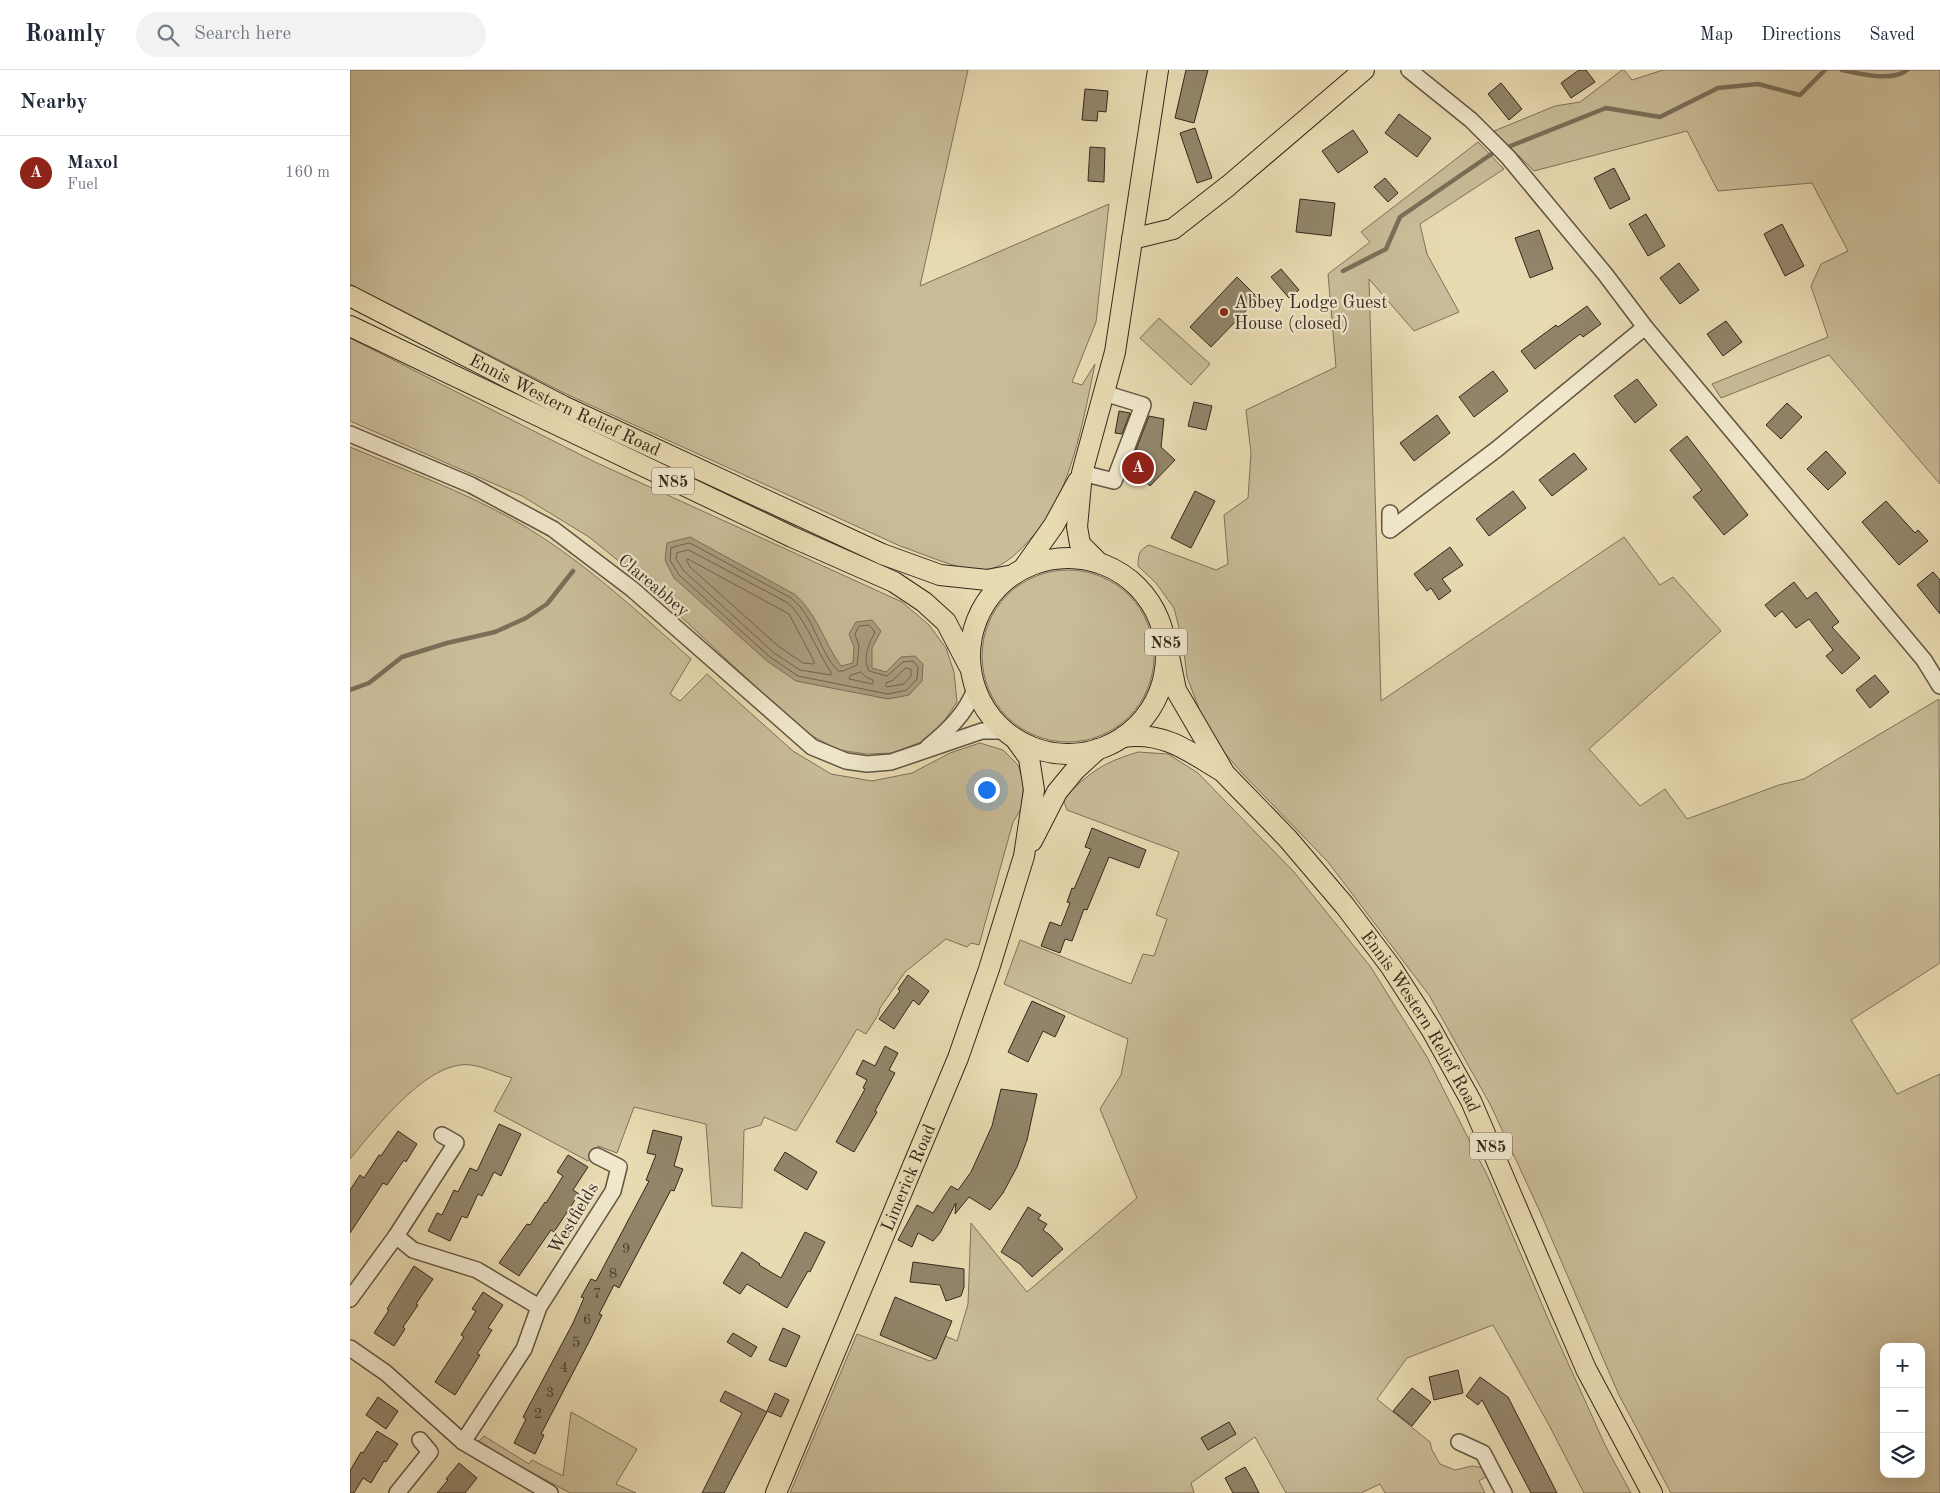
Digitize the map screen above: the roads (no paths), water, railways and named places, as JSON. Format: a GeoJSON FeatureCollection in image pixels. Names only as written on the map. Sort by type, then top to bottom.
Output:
{"type":"FeatureCollection","features":[{"type":"Feature","properties":{"kind":"main road"},"geometry":{"type":"LineString","coordinates":[[1098,562],[1080,544],[1077,527],[1082,473],[1115,352],[1158,70]]}},
{"type":"Feature","properties":{"kind":"main road"},"geometry":{"type":"LineString","coordinates":[[1132,239],[1173,229],[1228,186],[1364,70]]}},
{"type":"Feature","properties":{"kind":"main road","name":"Ennis Western Relief Road"},"geometry":{"type":"LineString","coordinates":[[350,296],[563,406],[882,554],[940,575],[987,580],[1017,571]]}},
{"type":"Feature","properties":{"kind":"main road","name":"Ennis Western Relief Road"},"geometry":{"type":"LineString","coordinates":[[350,326],[783,533],[894,582],[924,602],[946,622],[969,666]]}},
{"type":"Feature","properties":{"kind":"main road"},"geometry":{"type":"LineString","coordinates":[[1017,571],[1054,525],[1082,473]]}},
{"type":"Feature","properties":{"kind":"main road","name":"N85"},"geometry":{"type":"LineString","coordinates":[[1056,560],[1098,562],[1122,575],[1142,591],[1162,624],[1167,646],[1167,668],[1162,689],[1152,709],[1123,737],[1098,749],[1076,752],[1046,750],[1009,735],[988,712],[975,689],[969,666],[971,637],[976,617],[986,600],[1017,571],[1056,560]]}},
{"type":"Feature","properties":{"kind":"main road","name":"Ennis Western Relief Road"},"geometry":{"type":"LineString","coordinates":[[1167,646],[1176,690],[1225,774],[1288,839],[1345,906],[1391,967],[1431,1029],[1472,1101],[1586,1369],[1652,1493]]}},
{"type":"Feature","properties":{"kind":"main road"},"geometry":{"type":"LineString","coordinates":[[1009,735],[1029,758],[1034,790],[1024,856]]}},
{"type":"Feature","properties":{"kind":"main road","name":"Ennis Western Relief Road"},"geometry":{"type":"LineString","coordinates":[[1123,737],[1139,735],[1161,738],[1225,774]]}},
{"type":"Feature","properties":{"kind":"main road"},"geometry":{"type":"LineString","coordinates":[[1024,856],[1057,792],[1076,769],[1098,749]]}},
{"type":"Feature","properties":{"kind":"main road","name":"Limerick Road"},"geometry":{"type":"LineString","coordinates":[[776,1493],[958,1058],[1024,856]]}},
{"type":"Feature","properties":{"kind":"street"},"geometry":{"type":"LineString","coordinates":[[1409,70],[1471,120],[1503,152],[1605,274],[1645,327],[1924,660],[1940,686]]}},
{"type":"Feature","properties":{"kind":"street"},"geometry":{"type":"LineString","coordinates":[[1390,513],[1390,530],[1497,449],[1645,327]]}},
{"type":"Feature","properties":{"kind":"street"},"geometry":{"type":"LineString","coordinates":[[1082,473],[1114,480],[1143,405],[1104,393]]}},
{"type":"Feature","properties":{"kind":"street","name":"Clareabbey"},"geometry":{"type":"LineString","coordinates":[[350,434],[472,485],[553,529],[632,589],[812,747],[846,761],[867,764],[891,762],[982,731],[1009,735]]}},
{"type":"Feature","properties":{"kind":"street","name":"Clareabbey"},"geometry":{"type":"LineString","coordinates":[[921,753],[948,730],[970,704],[975,689]]}},
{"type":"Feature","properties":{"kind":"street"},"geometry":{"type":"LineString","coordinates":[[350,1299],[396,1236],[456,1143],[442,1135]]}},
{"type":"Feature","properties":{"kind":"street","name":"Westfields"},"geometry":{"type":"LineString","coordinates":[[463,1442],[524,1349],[539,1307],[613,1191],[619,1167],[597,1156]]}},
{"type":"Feature","properties":{"kind":"street"},"geometry":{"type":"LineString","coordinates":[[396,1236],[413,1250],[477,1270],[539,1307]]}},
{"type":"Feature","properties":{"kind":"street"},"geometry":{"type":"LineString","coordinates":[[350,1348],[386,1373],[463,1442],[550,1493]]}},
{"type":"Feature","properties":{"kind":"street"},"geometry":{"type":"LineString","coordinates":[[397,1493],[430,1452],[420,1440]]}},
{"type":"Feature","properties":{"kind":"street"},"geometry":{"type":"LineString","coordinates":[[1459,1442],[1483,1453],[1504,1493]]}},
{"type":"Feature","properties":{"kind":"water"},"geometry":{"type":"Polygon","coordinates":[[[690,537],[794,594],[814,618],[841,666],[853,663],[854,647],[849,634],[856,622],[872,620],[881,631],[872,648],[872,668],[886,672],[901,657],[915,656],[923,664],[922,681],[909,695],[888,699],[796,681],[767,661],[674,578],[665,560],[667,543],[690,537]]]}},
{"type":"Feature","properties":{"kind":"waterway"},"geometry":{"type":"LineString","coordinates":[[1343,271],[1386,249],[1400,217],[1493,153],[1606,108],[1660,117],[1718,88],[1758,84],[1800,95],[1825,70]]}},
{"type":"Feature","properties":{"kind":"waterway"},"geometry":{"type":"LineString","coordinates":[[1842,70],[1885,76],[1901,74],[1907,70]]}},
{"type":"Feature","properties":{"kind":"waterway"},"geometry":{"type":"LineString","coordinates":[[350,690],[369,683],[402,657],[447,643],[495,632],[526,618],[547,604],[573,571]]}},
{"type":"Feature","properties":{"kind":"place","name":"Abbey Lodge Guest House (closed)"},"geometry":{"type":"Point","coordinates":[1224,312]}},
{"type":"Feature","properties":{"kind":"place","name":"Maxol"},"geometry":{"type":"Point","coordinates":[1138,468]}}]}
